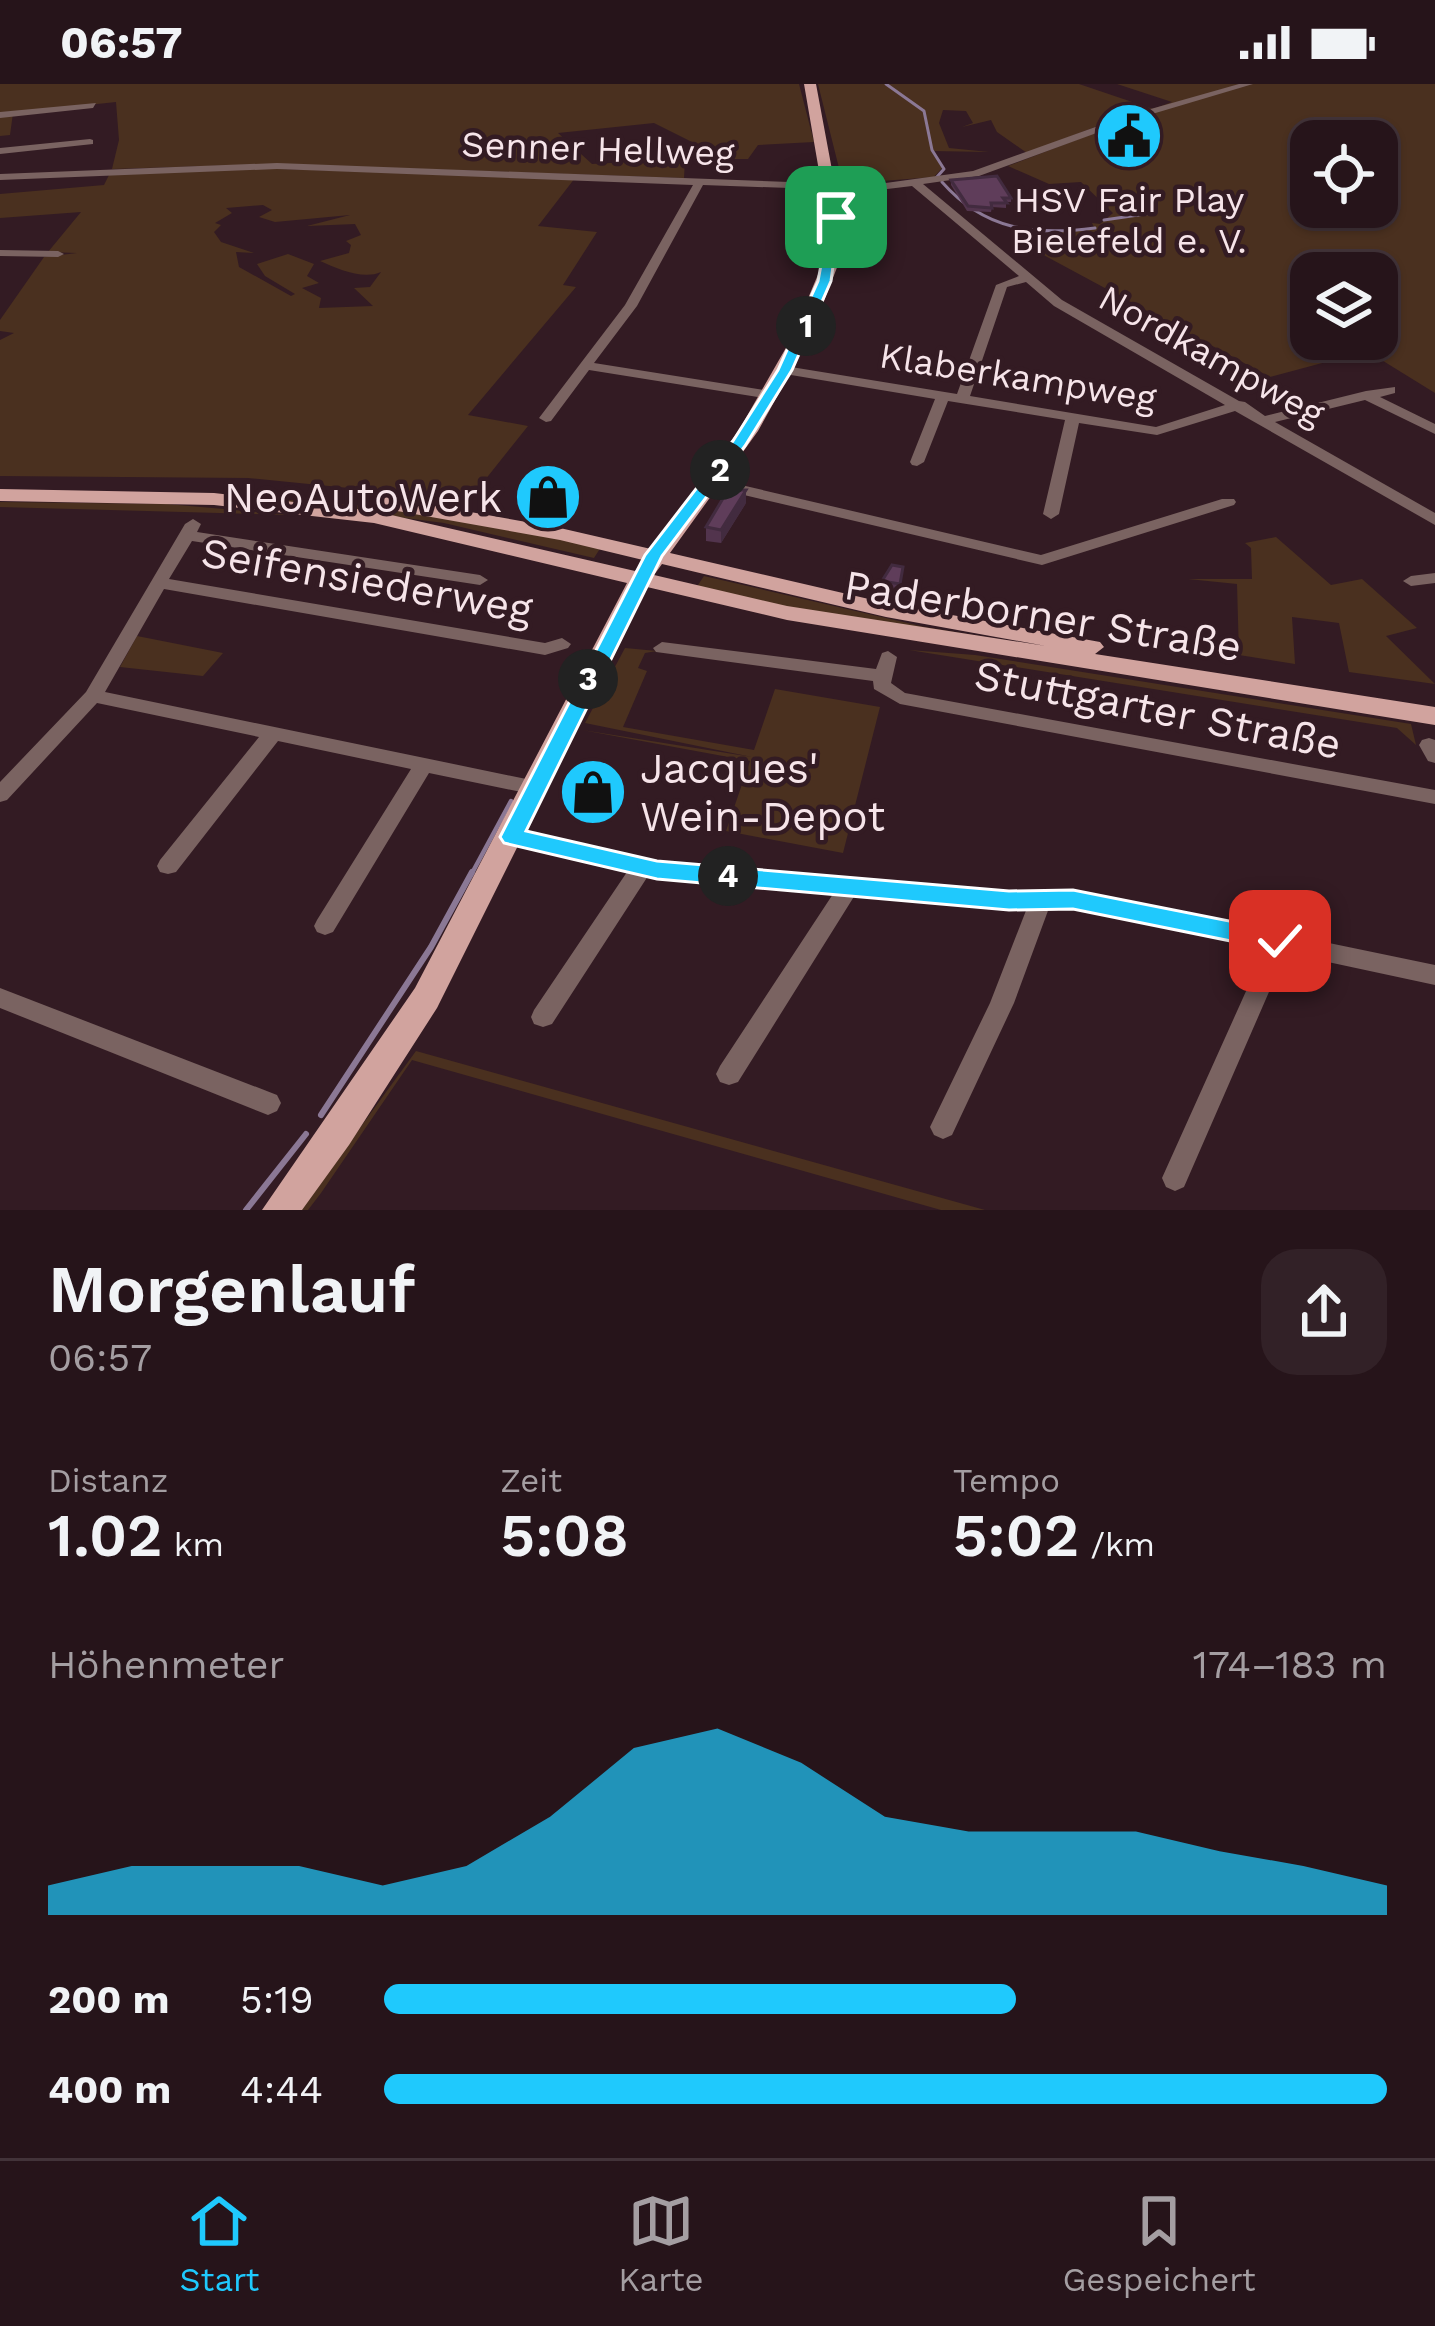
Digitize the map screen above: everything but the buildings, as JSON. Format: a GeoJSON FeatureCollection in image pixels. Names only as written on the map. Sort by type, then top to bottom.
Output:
{"type":"FeatureCollection","features":[{"type":"Feature","properties":{"kind":"main road"},"geometry":{"type":"LineString","coordinates":[[280,1210],[394,1050],[512,837],[654,555],[710,483],[785,370],[830,265],[836,229],[810,84]]}},
{"type":"Feature","properties":{"kind":"main road","name":"Paderborner Straße"},"geometry":{"type":"LineString","coordinates":[[0,491],[201,490],[365,501],[518,525],[964,625],[1435,700]]}},
{"type":"Feature","properties":{"kind":"main road","name":"Paderborner Straße"},"geometry":{"type":"LineString","coordinates":[[0,491],[214,499],[322,510],[439,529],[640,579],[896,633],[1435,716]]}},
{"type":"Feature","properties":{"kind":"street","name":"Senner Hellweg"},"geometry":{"type":"LineString","coordinates":[[0,177],[239,166],[832,189],[916,184],[975,174],[1129,118],[1249,84]]}},
{"type":"Feature","properties":{"kind":"street"},"geometry":{"type":"LineString","coordinates":[[35,124],[93,105]]}},
{"type":"Feature","properties":{"kind":"street"},"geometry":{"type":"LineString","coordinates":[[0,116],[81,119]]}},
{"type":"Feature","properties":{"kind":"street"},"geometry":{"type":"LineString","coordinates":[[0,151],[90,142]]}},
{"type":"Feature","properties":{"kind":"street"},"geometry":{"type":"LineString","coordinates":[[546,418],[639,292],[700,181]]}},
{"type":"Feature","properties":{"kind":"street","name":"Nordkampweg"},"geometry":{"type":"LineString","coordinates":[[916,184],[1070,310],[1435,520]]}},
{"type":"Feature","properties":{"kind":"street"},"geometry":{"type":"LineString","coordinates":[[0,253],[58,254]]}},
{"type":"Feature","properties":{"kind":"street"},"geometry":{"type":"LineString","coordinates":[[962,399],[1002,285],[1027,278]]}},
{"type":"Feature","properties":{"kind":"street"},"geometry":{"type":"LineString","coordinates":[[587,365],[771,395]]}},
{"type":"Feature","properties":{"kind":"street","name":"Klaberkampweg"},"geometry":{"type":"LineString","coordinates":[[785,370],[1157,431],[1240,405]]}},
{"type":"Feature","properties":{"kind":"street"},"geometry":{"type":"LineString","coordinates":[[1267,420],[1390,390]]}},
{"type":"Feature","properties":{"kind":"street"},"geometry":{"type":"LineString","coordinates":[[1366,395],[1435,430]]}},
{"type":"Feature","properties":{"kind":"street"},"geometry":{"type":"LineString","coordinates":[[917,462],[943,396]]}},
{"type":"Feature","properties":{"kind":"street"},"geometry":{"type":"LineString","coordinates":[[1051,514],[1073,418]]}},
{"type":"Feature","properties":{"kind":"street"},"geometry":{"type":"LineString","coordinates":[[710,483],[1042,560],[1228,502]]}},
{"type":"Feature","properties":{"kind":"street"},"geometry":{"type":"LineString","coordinates":[[0,795],[92,696],[190,530],[480,580]]}},
{"type":"Feature","properties":{"kind":"street"},"geometry":{"type":"LineString","coordinates":[[1411,580],[1435,578]]}},
{"type":"Feature","properties":{"kind":"street","name":"Seifensiederweg"},"geometry":{"type":"LineString","coordinates":[[160,583],[545,649],[562,644]]}},
{"type":"Feature","properties":{"kind":"street","name":"Stuttgarter Straße"},"geometry":{"type":"LineString","coordinates":[[662,648],[884,666],[882,688],[900,698],[1435,797]]}},
{"type":"Feature","properties":{"kind":"street"},"geometry":{"type":"LineString","coordinates":[[92,696],[536,788]]}},
{"type":"Feature","properties":{"kind":"street"},"geometry":{"type":"LineString","coordinates":[[168,866],[272,735]]}},
{"type":"Feature","properties":{"kind":"street"},"geometry":{"type":"LineString","coordinates":[[1435,746],[1430,745],[1435,756]]}},
{"type":"Feature","properties":{"kind":"street"},"geometry":{"type":"LineString","coordinates":[[325,926],[423,766]]}},
{"type":"Feature","properties":{"kind":"street"},"geometry":{"type":"LineString","coordinates":[[512,837],[641,867],[848,888],[1073,899],[1435,975]]}},
{"type":"Feature","properties":{"kind":"street"},"geometry":{"type":"LineString","coordinates":[[543,1017],[641,867]]}},
{"type":"Feature","properties":{"kind":"street"},"geometry":{"type":"LineString","coordinates":[[729,1074],[848,888]]}},
{"type":"Feature","properties":{"kind":"street"},"geometry":{"type":"LineString","coordinates":[[944,1126],[1003,1003],[1042,898]]}},
{"type":"Feature","properties":{"kind":"street"},"geometry":{"type":"LineString","coordinates":[[1175,1178],[1280,941]]}},
{"type":"Feature","properties":{"kind":"street"},"geometry":{"type":"LineString","coordinates":[[0,998],[268,1103]]}},
{"type":"Feature","properties":{"kind":"shaded area"},"geometry":{"type":"Polygon","coordinates":[[[0,84],[799,84],[814,142],[758,145],[748,159],[693,159],[694,143],[654,123],[558,133],[592,164],[685,159],[684,178],[274,164],[112,169],[119,140],[116,102],[13,113],[10,135],[0,136],[0,84]]]}},
{"type":"Feature","properties":{"kind":"shaded area"},"geometry":{"type":"Polygon","coordinates":[[[818,84],[1079,84],[1153,109],[1172,102],[1117,84],[1435,84],[1435,393],[1382,360],[1398,360],[1398,252],[1290,252],[1290,360],[1333,360],[1270,377],[1038,252],[1066,245],[1046,233],[1095,229],[1092,223],[1100,224],[1113,213],[1081,182],[1049,184],[1008,166],[1131,119],[1116,119],[1027,153],[997,132],[991,120],[962,127],[973,123],[966,111],[943,110],[939,123],[949,148],[989,152],[932,151],[942,168],[934,177],[843,184],[818,84]]]}},
{"type":"Feature","properties":{"kind":"shaded area"},"geometry":{"type":"Polygon","coordinates":[[[248,168],[575,178],[538,226],[597,232],[563,285],[576,287],[468,415],[528,426],[469,500],[248,478],[0,476],[0,340],[14,333],[0,331],[0,320],[44,257],[77,253],[48,252],[81,212],[0,218],[0,194],[104,185],[110,173],[248,168]],[[263,205],[226,208],[232,213],[215,223],[221,225],[214,232],[221,242],[254,253],[236,252],[239,267],[291,296],[295,294],[265,276],[257,264],[288,254],[314,264],[307,276],[319,283],[302,288],[321,298],[319,308],[373,306],[354,288],[370,287],[381,272],[359,274],[320,261],[349,253],[351,245],[346,241],[361,235],[355,224],[307,226],[350,215],[275,222],[259,217],[272,210],[263,205]]]}},
{"type":"Feature","properties":{"kind":"shaded area"},"geometry":{"type":"Polygon","coordinates":[[[226,495],[381,507],[601,547],[594,558],[444,523],[226,495]]]}},
{"type":"Feature","properties":{"kind":"shaded area"},"geometry":{"type":"Polygon","coordinates":[[[0,502],[167,504],[291,515],[0,507],[0,502]]]}},
{"type":"Feature","properties":{"kind":"shaded area"},"geometry":{"type":"Polygon","coordinates":[[[1276,537],[1331,585],[1362,579],[1417,628],[1386,636],[1435,684],[1349,672],[1339,623],[1292,617],[1295,664],[1239,655],[1237,584],[1188,579],[1252,579],[1251,548],[1245,543],[1276,537]]]}},
{"type":"Feature","properties":{"kind":"shaded area"},"geometry":{"type":"Polygon","coordinates":[[[704,576],[925,627],[1435,710],[782,607],[696,588],[704,576]]]}},
{"type":"Feature","properties":{"kind":"shaded area"},"geometry":{"type":"Polygon","coordinates":[[[137,636],[223,653],[203,676],[120,667],[137,636]]]}},
{"type":"Feature","properties":{"kind":"shaded area"},"geometry":{"type":"Polygon","coordinates":[[[625,648],[657,651],[645,653],[638,668],[647,671],[623,727],[754,750],[775,689],[880,707],[843,853],[726,831],[750,761],[582,730],[752,757],[585,723],[625,648]]]}},
{"type":"Feature","properties":{"kind":"shaded area"},"geometry":{"type":"Polygon","coordinates":[[[909,650],[975,655],[1411,724],[1416,745],[1397,728],[909,650]]]}},
{"type":"Feature","properties":{"kind":"shaded area"},"geometry":{"type":"Polygon","coordinates":[[[416,1051],[985,1210],[941,1210],[412,1060],[321,1193],[308,1210],[300,1210],[416,1051]]]}},
{"type":"Feature","properties":{"kind":"waterway"},"geometry":{"type":"LineString","coordinates":[[886,84],[924,111],[932,150],[944,169],[936,178]]}},
{"type":"Feature","properties":{"kind":"waterway"},"geometry":{"type":"LineString","coordinates":[[942,182],[975,211],[1011,226],[1051,231],[1095,228]]}},
{"type":"Feature","properties":{"kind":"waterway"},"geometry":{"type":"LineString","coordinates":[[1104,220],[1152,213]]}},
{"type":"Feature","properties":{"kind":"waterway"},"geometry":{"type":"LineString","coordinates":[[471,875],[511,801]]}},
{"type":"Feature","properties":{"kind":"waterway"},"geometry":{"type":"LineString","coordinates":[[321,1115],[431,947],[472,872]]}},
{"type":"Feature","properties":{"kind":"waterway"},"geometry":{"type":"LineString","coordinates":[[246,1210],[306,1134]]}},
{"type":"Feature","properties":{"kind":"place","name":"HSV Fair Play Bielefeld e. V."},"geometry":{"type":"Point","coordinates":[1129,136]}},
{"type":"Feature","properties":{"kind":"place","name":"NeoAutoWerk"},"geometry":{"type":"Point","coordinates":[548,497]}},
{"type":"Feature","properties":{"kind":"place","name":"Jacques' Wein-Depot"},"geometry":{"type":"Point","coordinates":[593,792]}},
{"type":"Feature","properties":{"kind":"route"},"geometry":{"type":"LineString","coordinates":[[836,217],[825,281],[785,370],[740,443],[654,555],[512,837],[657,870],[1009,900],[1073,899],[1280,941]]}}]}
